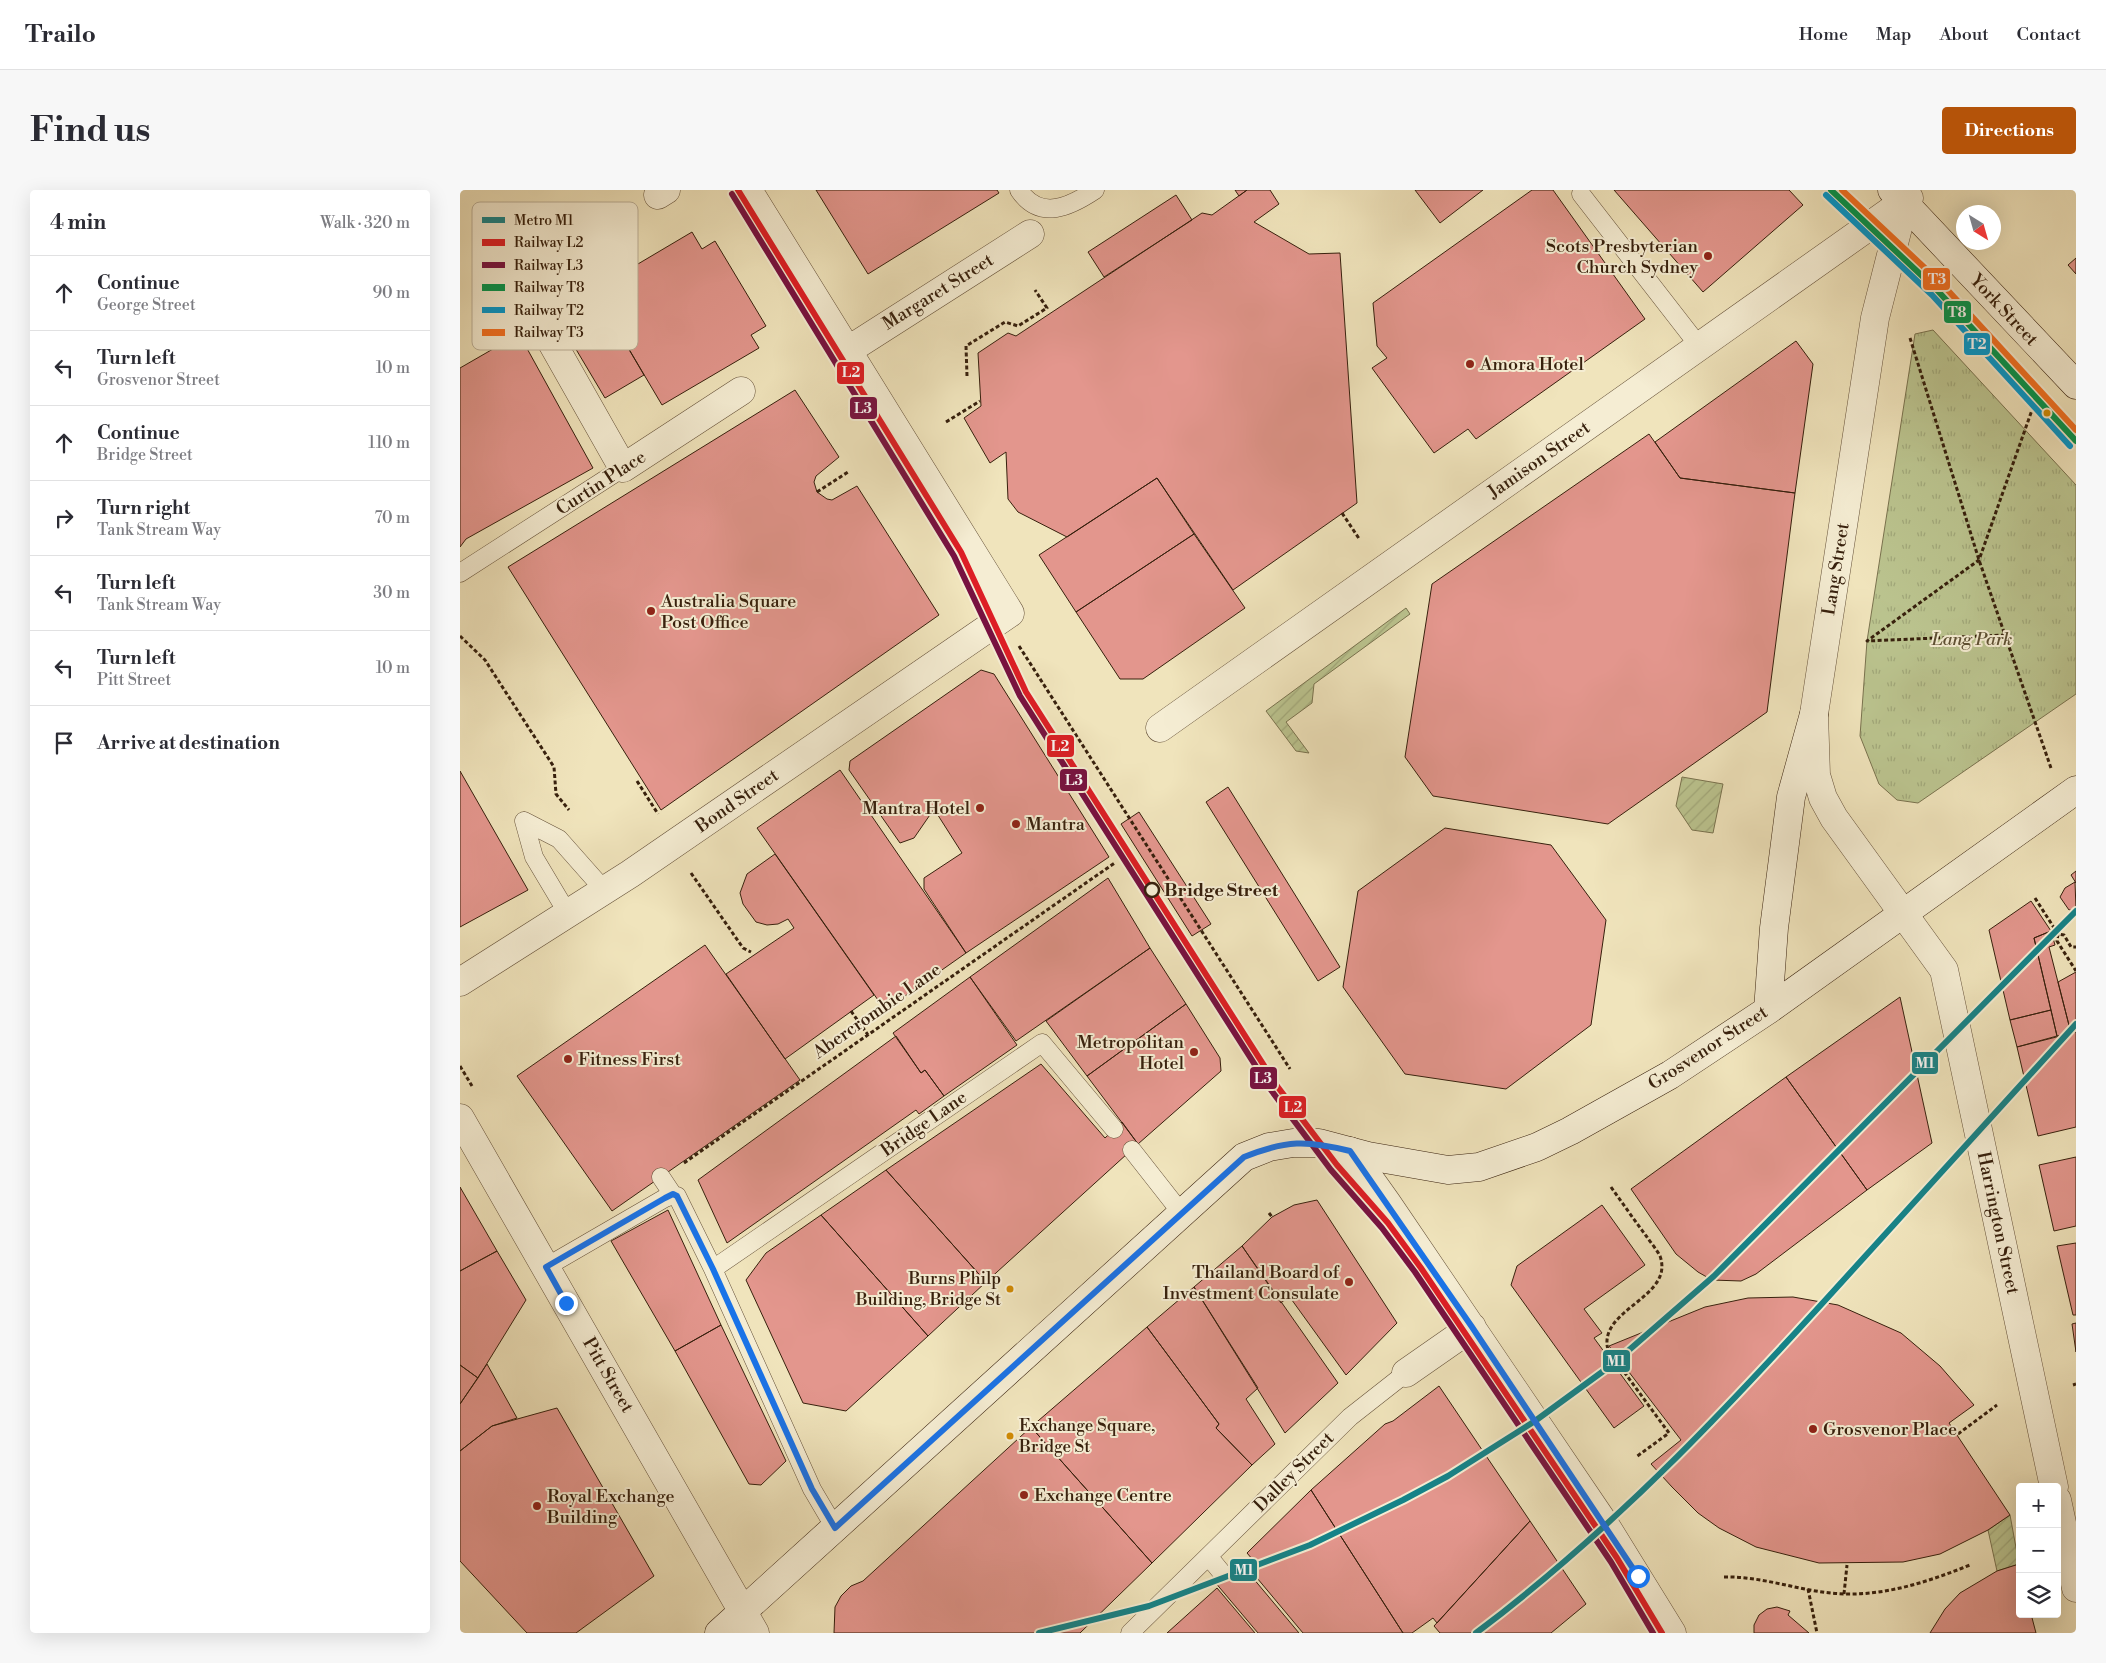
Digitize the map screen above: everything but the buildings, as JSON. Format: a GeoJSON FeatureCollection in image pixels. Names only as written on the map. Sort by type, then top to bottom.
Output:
{"type":"FeatureCollection","features":[{"type":"Feature","properties":{"kind":"street"},"geometry":{"type":"LineString","coordinates":[[748,190],[1010,613]]}},
{"type":"Feature","properties":{"kind":"street","name":"Jamison Street"},"geometry":{"type":"LineString","coordinates":[[1160,728],[1699,346],[1904,195]]}},
{"type":"Feature","properties":{"kind":"street","name":"York Street"},"geometry":{"type":"LineString","coordinates":[[1904,195],[2076,385]]}},
{"type":"Feature","properties":{"kind":"street","name":"Lang Street"},"geometry":{"type":"LineString","coordinates":[[1903,912],[1834,818],[1823,798],[1816,775],[1814,714],[1875,318],[1904,195]]}},
{"type":"Feature","properties":{"kind":"street","name":"Margaret Street"},"geometry":{"type":"LineString","coordinates":[[846,351],[1030,234]]}},
{"type":"Feature","properties":{"kind":"street"},"geometry":{"type":"LineString","coordinates":[[556,350],[623,468]]}},
{"type":"Feature","properties":{"kind":"street","name":"Curtin Place"},"geometry":{"type":"LineString","coordinates":[[623,468],[741,391]]}},
{"type":"Feature","properties":{"kind":"street","name":"Bond Street"},"geometry":{"type":"LineString","coordinates":[[460,982],[605,891],[1010,613]]}},
{"type":"Feature","properties":{"kind":"street"},"geometry":{"type":"LineString","coordinates":[[1768,1010],[1774,928],[1791,797],[1814,714]]}},
{"type":"Feature","properties":{"kind":"street","name":"Grosvenor Street"},"geometry":{"type":"LineString","coordinates":[[1183,1214],[1244,1157],[1269,1147],[1292,1143],[1319,1143],[1448,1170],[1478,1167],[1505,1159],[1570,1131],[1670,1075],[1768,1010],[1903,912],[2070,795]]}},
{"type":"Feature","properties":{"kind":"street","name":"Harrington Street"},"geometry":{"type":"LineString","coordinates":[[1903,912],[1944,970],[2053,1483]]}},
{"type":"Feature","properties":{"kind":"street","name":"Pitt Street"},"geometry":{"type":"LineString","coordinates":[[460,1118],[749,1622]]}},
{"type":"Feature","properties":{"kind":"street"},"geometry":{"type":"LineString","coordinates":[[1350,1151],[1472,1327],[1609,1531],[1672,1633]]}},
{"type":"Feature","properties":{"kind":"street"},"geometry":{"type":"LineString","coordinates":[[719,1633],[749,1622],[835,1528],[1183,1214]]}},
{"type":"Feature","properties":{"kind":"street","name":"Dalley Street"},"geometry":{"type":"LineString","coordinates":[[1406,1373],[1472,1327]]}},
{"type":"Feature","properties":{"kind":"street"},"geometry":{"type":"LineString","coordinates":[[2061,1519],[2076,1588]]}},
{"type":"Feature","properties":{"kind":"lane"},"geometry":{"type":"LineString","coordinates":[[1019,190],[1030,203],[1052,208],[1072,205],[1095,190]]}},
{"type":"Feature","properties":{"kind":"lane"},"geometry":{"type":"LineString","coordinates":[[1581,194],[1699,346]]}},
{"type":"Feature","properties":{"kind":"lane","name":"Curtin Place"},"geometry":{"type":"LineString","coordinates":[[460,573],[623,468]]}},
{"type":"Feature","properties":{"kind":"lane"},"geometry":{"type":"LineString","coordinates":[[568,914],[534,857],[524,821],[559,840],[605,891]]}},
{"type":"Feature","properties":{"kind":"lane","name":"Bridge Lane"},"geometry":{"type":"LineString","coordinates":[[713,1269],[1042,1043],[1114,1129]]}},
{"type":"Feature","properties":{"kind":"lane"},"geometry":{"type":"LineString","coordinates":[[1132,1150],[1183,1214]]}},
{"type":"Feature","properties":{"kind":"lane"},"geometry":{"type":"LineString","coordinates":[[661,1177],[675,1195],[713,1269],[812,1489],[835,1528]]}},
{"type":"Feature","properties":{"kind":"lane"},"geometry":{"type":"LineString","coordinates":[[546,1267],[675,1195]]}},
{"type":"Feature","properties":{"kind":"lane","name":"Dalley Street"},"geometry":{"type":"LineString","coordinates":[[1130,1633],[1350,1417],[1406,1373]]}},
{"type":"Feature","properties":{"kind":"lane"},"geometry":{"type":"LineString","coordinates":[[1209,1557],[1222,1573]]}},
{"type":"Feature","properties":{"kind":"path"},"geometry":{"type":"LineString","coordinates":[[967,376],[966,346],[1005,322],[1018,326],[1047,308],[1035,290]]}},
{"type":"Feature","properties":{"kind":"path"},"geometry":{"type":"LineString","coordinates":[[1910,338],[1979,560],[2035,724],[2070,795]]}},
{"type":"Feature","properties":{"kind":"path"},"geometry":{"type":"LineString","coordinates":[[2006,636],[1867,641],[1979,560],[2027,420],[2052,360]]}},
{"type":"Feature","properties":{"kind":"path"},"geometry":{"type":"LineString","coordinates":[[946,422],[980,401]]}},
{"type":"Feature","properties":{"kind":"path"},"geometry":{"type":"LineString","coordinates":[[817,492],[848,472]]}},
{"type":"Feature","properties":{"kind":"path"},"geometry":{"type":"LineString","coordinates":[[1342,514],[1360,540]]}},
{"type":"Feature","properties":{"kind":"path"},"geometry":{"type":"LineString","coordinates":[[1010,613],[1014,638],[1290,1069]]}},
{"type":"Feature","properties":{"kind":"path"},"geometry":{"type":"LineString","coordinates":[[460,636],[485,660],[554,766],[556,794],[573,816]]}},
{"type":"Feature","properties":{"kind":"path"},"geometry":{"type":"LineString","coordinates":[[636,781],[659,816]]}},
{"type":"Feature","properties":{"kind":"path"},"geometry":{"type":"LineString","coordinates":[[672,846],[743,948],[751,952]]}},
{"type":"Feature","properties":{"kind":"path","name":"Abercrombie Lane"},"geometry":{"type":"LineString","coordinates":[[675,1195],[678,1167],[1116,862]]}},
{"type":"Feature","properties":{"kind":"path"},"geometry":{"type":"LineString","coordinates":[[2035,898],[2058,934],[2057,941],[2076,969]]}},
{"type":"Feature","properties":{"kind":"path"},"geometry":{"type":"LineString","coordinates":[[2058,934],[2064,935],[2071,947],[2076,948]]}},
{"type":"Feature","properties":{"kind":"path"},"geometry":{"type":"LineString","coordinates":[[851,1011],[868,1035]]}},
{"type":"Feature","properties":{"kind":"path"},"geometry":{"type":"LineString","coordinates":[[1610,1187],[1660,1256],[1662,1271],[1657,1284],[1615,1322],[1606,1343],[1608,1350],[1669,1433],[1636,1457]]}},
{"type":"Feature","properties":{"kind":"path"},"geometry":{"type":"LineString","coordinates":[[1958,1434],[1997,1405]]}},
{"type":"Feature","properties":{"kind":"path"},"geometry":{"type":"LineString","coordinates":[[1844,1594],[1847,1565]]}},
{"type":"Feature","properties":{"kind":"path"},"geometry":{"type":"LineString","coordinates":[[1724,1577],[1748,1577],[1844,1594],[1882,1592],[1921,1584],[1970,1565]]}},
{"type":"Feature","properties":{"kind":"path"},"geometry":{"type":"LineString","coordinates":[[1808,1589],[1817,1633]]}},
{"type":"Feature","properties":{"kind":"green space","name":"Lang Park"},"geometry":{"type":"Polygon","coordinates":[[[1933,330],[2076,485],[2076,694],[1918,803],[1897,800],[1879,784],[1860,736],[1867,641],[1915,334],[1933,330]]]}},
{"type":"Feature","properties":{"kind":"green space"},"geometry":{"type":"Polygon","coordinates":[[[1406,608],[1410,614],[1314,684],[1312,703],[1286,722],[1309,753],[1296,751],[1266,711],[1406,608]]]}},
{"type":"Feature","properties":{"kind":"green space"},"geometry":{"type":"Polygon","coordinates":[[[1682,777],[1723,784],[1713,833],[1692,830],[1676,806],[1682,777]]]}},
{"type":"Feature","properties":{"kind":"green space"},"geometry":{"type":"Polygon","coordinates":[[[2010,1515],[2016,1548],[2016,1565],[1997,1571],[1988,1530],[2010,1515]]]}},
{"type":"Feature","properties":{"kind":"metro line","name":"M1"},"geometry":{"type":"LineString","coordinates":[[1039,1633],[1149,1606],[1310,1545],[1448,1476],[1535,1421],[1613,1364],[1714,1276],[2076,911]]}},
{"type":"Feature","properties":{"kind":"metro line","name":"M1"},"geometry":{"type":"LineString","coordinates":[[1476,1633],[1580,1548],[1629,1503],[1723,1410],[1814,1313],[2076,1024]]}},
{"type":"Feature","properties":{"kind":"rail line","name":"L2"},"geometry":{"type":"LineString","coordinates":[[738,190],[961,552],[1026,692],[1277,1086],[1337,1165],[1388,1223],[1421,1268],[1617,1558],[1662,1633]]}},
{"type":"Feature","properties":{"kind":"rail line","name":"T8"},"geometry":{"type":"LineString","coordinates":[[1831,190],[1937,290],[2076,441]]}},
{"type":"Feature","properties":{"kind":"rail line","name":"T3"},"geometry":{"type":"LineString","coordinates":[[1842,190],[1943,285],[2076,430]]}},
{"type":"Feature","properties":{"kind":"rail line","name":"L3"},"geometry":{"type":"LineString","coordinates":[[732,194],[954,556],[1020,696],[1271,1090],[1331,1170],[1382,1228],[1415,1272],[1611,1562],[1653,1633]]}},
{"type":"Feature","properties":{"kind":"rail line","name":"T2"},"geometry":{"type":"LineString","coordinates":[[1826,195],[1932,295],[2070,446]]}},
{"type":"Feature","properties":{"kind":"place","name":"Scots Presbyterian Church Sydney"},"geometry":{"type":"Point","coordinates":[1708,256]}},
{"type":"Feature","properties":{"kind":"place","name":"Amora Hotel"},"geometry":{"type":"Point","coordinates":[1470,364]}},
{"type":"Feature","properties":{"kind":"place","name":"Australia Square Post Office"},"geometry":{"type":"Point","coordinates":[651,611]}},
{"type":"Feature","properties":{"kind":"place","name":"Mantra Hotel"},"geometry":{"type":"Point","coordinates":[980,808]}},
{"type":"Feature","properties":{"kind":"place","name":"Mantra"},"geometry":{"type":"Point","coordinates":[1016,824]}},
{"type":"Feature","properties":{"kind":"place","name":"Bridge Street"},"geometry":{"type":"Point","coordinates":[1152,890]}},
{"type":"Feature","properties":{"kind":"place","name":"Metropolitan Hotel"},"geometry":{"type":"Point","coordinates":[1194,1052]}},
{"type":"Feature","properties":{"kind":"place","name":"Fitness First"},"geometry":{"type":"Point","coordinates":[568,1059]}},
{"type":"Feature","properties":{"kind":"place","name":"Thailand Board of Investment Consulate"},"geometry":{"type":"Point","coordinates":[1349,1282]}},
{"type":"Feature","properties":{"kind":"place","name":"Burns Philp Building, Bridge St"},"geometry":{"type":"Point","coordinates":[1010,1289]}},
{"type":"Feature","properties":{"kind":"place","name":"Grosvenor Place"},"geometry":{"type":"Point","coordinates":[1813,1429]}},
{"type":"Feature","properties":{"kind":"place","name":"Exchange Square, Bridge St"},"geometry":{"type":"Point","coordinates":[1010,1436]}},
{"type":"Feature","properties":{"kind":"place","name":"Exchange Centre"},"geometry":{"type":"Point","coordinates":[1024,1495]}},
{"type":"Feature","properties":{"kind":"place","name":"Royal Exchange Building"},"geometry":{"type":"Point","coordinates":[537,1506]}},
{"type":"Feature","properties":{"kind":"route"},"geometry":{"type":"LineString","coordinates":[[566,1303],[546,1267],[665,1198],[673,1194],[677,1196],[682,1202],[713,1269],[812,1489],[835,1528],[1244,1157],[1269,1147],[1292,1143],[1319,1143],[1350,1151],[1388,1203],[1638,1576]]}}]}
